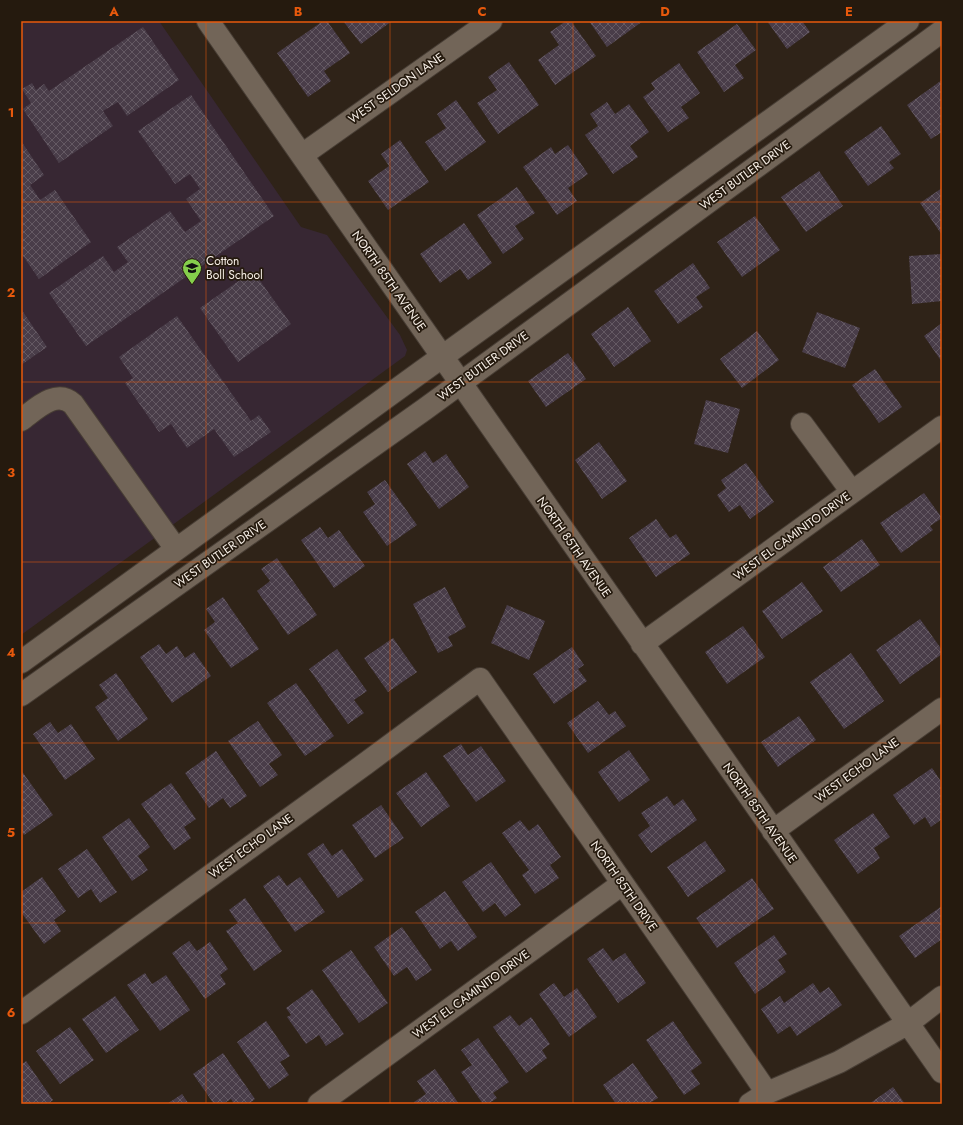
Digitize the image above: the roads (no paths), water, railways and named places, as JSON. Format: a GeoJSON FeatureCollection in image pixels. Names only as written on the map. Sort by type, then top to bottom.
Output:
{"type":"FeatureCollection","features":[{"type":"Feature","properties":{"kind":"street","name":"NORTH 85TH AVENUE"},"geometry":{"type":"LineString","coordinates":[[208,21],[441,357],[942,1072]]}},
{"type":"Feature","properties":{"kind":"street","name":"WEST SELDON LANE"},"geometry":{"type":"LineString","coordinates":[[302,155],[491,21]]}},
{"type":"Feature","properties":{"kind":"street"},"geometry":{"type":"LineString","coordinates":[[21,662],[441,357],[908,21]]}},
{"type":"Feature","properties":{"kind":"street","name":"WEST BUTLER DRIVE"},"geometry":{"type":"LineString","coordinates":[[21,695],[460,383],[942,32]]}},
{"type":"Feature","properties":{"kind":"street"},"geometry":{"type":"LineString","coordinates":[[21,420],[51,400],[64,398],[68,399],[176,549]]}},
{"type":"Feature","properties":{"kind":"street"},"geometry":{"type":"LineString","coordinates":[[802,424],[852,492]]}},
{"type":"Feature","properties":{"kind":"street","name":"WEST EL CAMINITO DRIVE"},"geometry":{"type":"LineString","coordinates":[[642,644],[942,427]]}},
{"type":"Feature","properties":{"kind":"street","name":"WEST ECHO LANE"},"geometry":{"type":"LineString","coordinates":[[21,1013],[480,679]]}},
{"type":"Feature","properties":{"kind":"street","name":"NORTH 85TH DRIVE"},"geometry":{"type":"LineString","coordinates":[[480,679],[688,977],[758,1098]]}},
{"type":"Feature","properties":{"kind":"street","name":"WEST ECHO LANE"},"geometry":{"type":"LineString","coordinates":[[773,831],[942,709]]}},
{"type":"Feature","properties":{"kind":"street","name":"WEST EL CAMINITO DRIVE"},"geometry":{"type":"LineString","coordinates":[[319,1104],[622,884]]}},
{"type":"Feature","properties":{"kind":"street"},"geometry":{"type":"LineString","coordinates":[[758,1098],[839,1062],[907,1024],[942,997]]}},
{"type":"Feature","properties":{"kind":"place","name":"Cotton Boll School"},"geometry":{"type":"Point","coordinates":[192,285]}}]}
